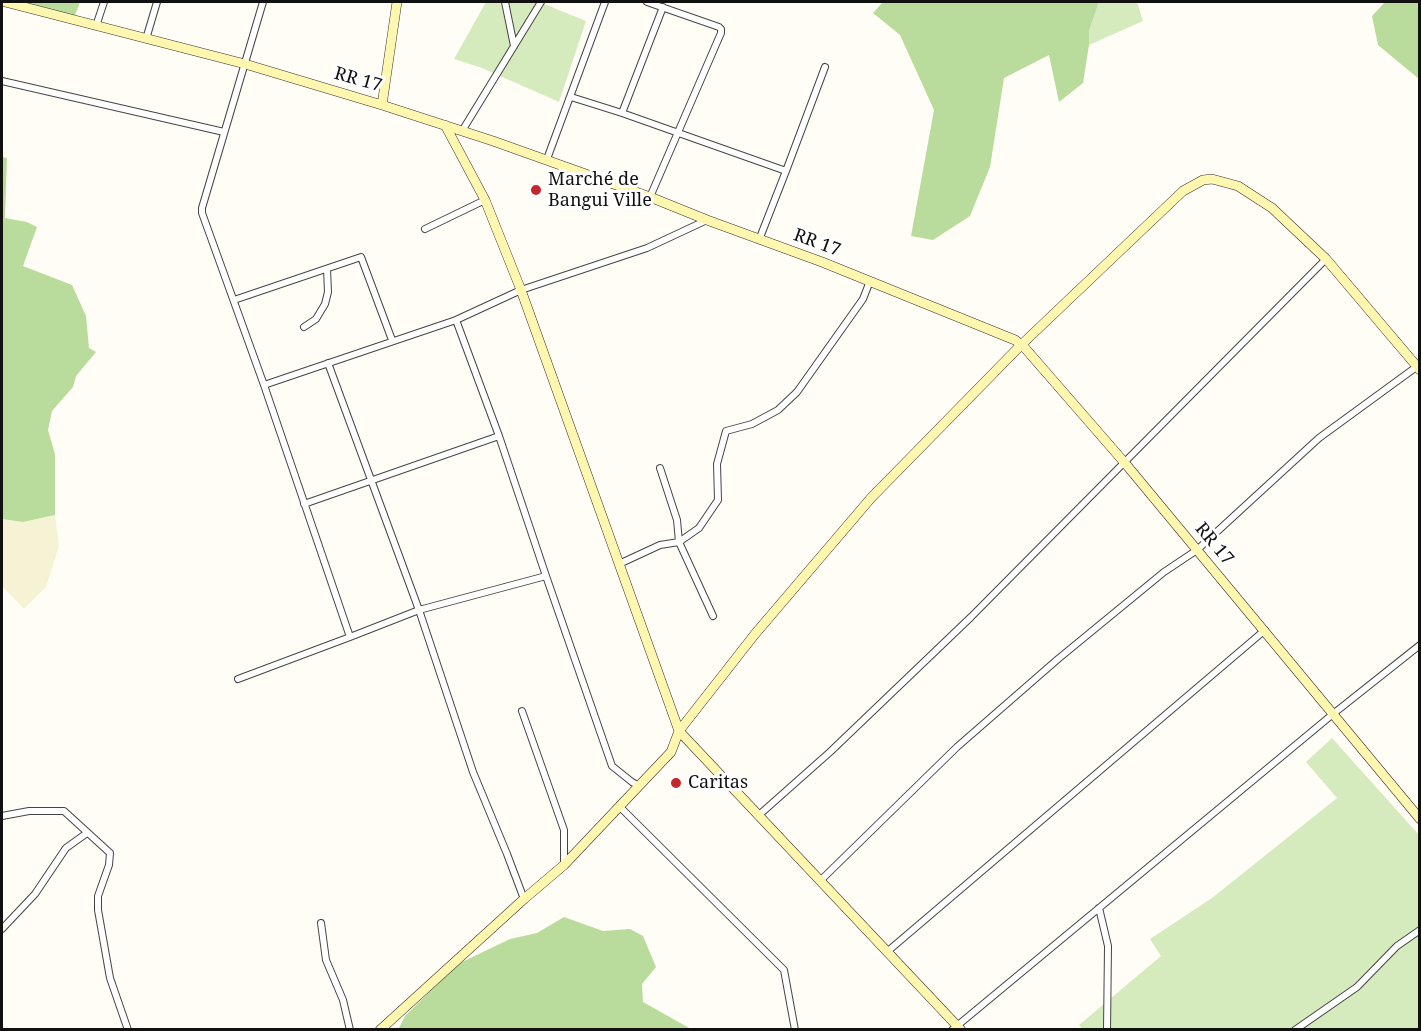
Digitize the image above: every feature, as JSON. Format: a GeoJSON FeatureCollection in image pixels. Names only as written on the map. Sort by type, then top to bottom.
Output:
{"type":"FeatureCollection","features":[{"type":"Feature","properties":{"kind":"street","name":"RR 17"},"geometry":{"type":"LineString","coordinates":[[5,2],[245,64],[446,125],[650,197],[822,262],[1015,340],[1124,462],[1419,819]]}},
{"type":"Feature","properties":{"kind":"street"},"geometry":{"type":"LineString","coordinates":[[96,26],[104,2]]}},
{"type":"Feature","properties":{"kind":"street"},"geometry":{"type":"LineString","coordinates":[[146,39],[157,2]]}},
{"type":"Feature","properties":{"kind":"street"},"geometry":{"type":"LineString","coordinates":[[263,2],[202,208],[213,246],[264,385],[350,638]]}},
{"type":"Feature","properties":{"kind":"street"},"geometry":{"type":"LineString","coordinates":[[382,105],[397,2]]}},
{"type":"Feature","properties":{"kind":"street"},"geometry":{"type":"LineString","coordinates":[[505,2],[514,46]]}},
{"type":"Feature","properties":{"kind":"street"},"geometry":{"type":"LineString","coordinates":[[462,131],[542,2]]}},
{"type":"Feature","properties":{"kind":"street"},"geometry":{"type":"LineString","coordinates":[[547,159],[605,2]]}},
{"type":"Feature","properties":{"kind":"street"},"geometry":{"type":"LineString","coordinates":[[647,2],[721,29],[650,197]]}},
{"type":"Feature","properties":{"kind":"street"},"geometry":{"type":"LineString","coordinates":[[622,112],[663,7]]}},
{"type":"Feature","properties":{"kind":"street"},"geometry":{"type":"LineString","coordinates":[[759,240],[825,67]]}},
{"type":"Feature","properties":{"kind":"street"},"geometry":{"type":"LineString","coordinates":[[2,81],[224,132]]}},
{"type":"Feature","properties":{"kind":"street"},"geometry":{"type":"LineString","coordinates":[[571,97],[622,112],[786,171]]}},
{"type":"Feature","properties":{"kind":"street"},"geometry":{"type":"LineString","coordinates":[[446,125],[485,200],[521,290],[679,731],[888,951],[957,1028],[1333,714],[1416,651],[1419,645]]}},
{"type":"Feature","properties":{"kind":"street"},"geometry":{"type":"LineString","coordinates":[[380,1029],[564,865],[671,752],[679,731],[755,634],[871,498],[1021,345],[1183,191],[1203,180],[1212,179],[1238,186],[1272,208],[1326,259],[1418,367],[1319,438],[1197,550],[1155,579],[1058,659],[957,747],[821,880]]}},
{"type":"Feature","properties":{"kind":"street"},"geometry":{"type":"LineString","coordinates":[[425,229],[485,200]]}},
{"type":"Feature","properties":{"kind":"street"},"geometry":{"type":"LineString","coordinates":[[264,385],[456,320],[521,290],[647,248],[707,220]]}},
{"type":"Feature","properties":{"kind":"street"},"geometry":{"type":"LineString","coordinates":[[234,300],[361,257],[392,340]]}},
{"type":"Feature","properties":{"kind":"street"},"geometry":{"type":"LineString","coordinates":[[759,815],[830,752],[970,617],[1326,259]]}},
{"type":"Feature","properties":{"kind":"street"},"geometry":{"type":"LineString","coordinates":[[304,327],[316,319],[325,304],[328,289],[327,269]]}},
{"type":"Feature","properties":{"kind":"street"},"geometry":{"type":"LineString","coordinates":[[619,564],[660,545],[679,542],[699,528],[718,500],[717,464],[726,431],[752,424],[778,410],[797,392],[863,299],[870,281]]}},
{"type":"Feature","properties":{"kind":"street"},"geometry":{"type":"LineString","coordinates":[[456,320],[500,436],[612,766],[639,786]]}},
{"type":"Feature","properties":{"kind":"street"},"geometry":{"type":"LineString","coordinates":[[328,363],[419,610],[472,772],[524,899]]}},
{"type":"Feature","properties":{"kind":"street"},"geometry":{"type":"LineString","coordinates":[[304,504],[500,436]]}},
{"type":"Feature","properties":{"kind":"street"},"geometry":{"type":"LineString","coordinates":[[660,468],[677,520],[679,542],[713,616]]}},
{"type":"Feature","properties":{"kind":"street"},"geometry":{"type":"LineString","coordinates":[[238,679],[419,610],[546,576]]}},
{"type":"Feature","properties":{"kind":"street"},"geometry":{"type":"LineString","coordinates":[[888,951],[1264,630]]}},
{"type":"Feature","properties":{"kind":"street"},"geometry":{"type":"LineString","coordinates":[[522,711],[564,830],[564,865]]}},
{"type":"Feature","properties":{"kind":"street"},"geometry":{"type":"LineString","coordinates":[[620,806],[784,970],[795,1029]]}},
{"type":"Feature","properties":{"kind":"street"},"geometry":{"type":"LineString","coordinates":[[2,816],[29,811],[64,810],[110,853],[109,865],[98,896],[98,910],[110,978],[128,1029]]}},
{"type":"Feature","properties":{"kind":"street"},"geometry":{"type":"LineString","coordinates":[[2,929],[35,894],[66,848],[87,833]]}},
{"type":"Feature","properties":{"kind":"street"},"geometry":{"type":"LineString","coordinates":[[1099,908],[1108,946],[1107,1029]]}},
{"type":"Feature","properties":{"kind":"street"},"geometry":{"type":"LineString","coordinates":[[321,923],[326,960],[343,1000],[350,1029]]}},
{"type":"Feature","properties":{"kind":"street"},"geometry":{"type":"LineString","coordinates":[[1295,1029],[1357,987],[1397,946],[1419,930]]}},
{"type":"Feature","properties":{"kind":"shaded area"},"geometry":{"type":"Polygon","coordinates":[[[55,515],[59,546],[46,587],[24,609],[2,586],[2,519],[23,522],[55,515]]]}},
{"type":"Feature","properties":{"kind":"green space"},"geometry":{"type":"Polygon","coordinates":[[[17,2],[80,2],[74,18],[17,2]]]}},
{"type":"Feature","properties":{"kind":"green space"},"geometry":{"type":"Polygon","coordinates":[[[486,2],[539,2],[586,21],[559,102],[482,68],[454,59],[486,2]]]}},
{"type":"Feature","properties":{"kind":"green space"},"geometry":{"type":"Polygon","coordinates":[[[883,2],[1099,2],[1089,31],[1083,83],[1059,102],[1049,55],[1004,78],[990,167],[970,216],[933,240],[911,236],[934,110],[900,35],[873,13],[883,2]]]}},
{"type":"Feature","properties":{"kind":"green space"},"geometry":{"type":"Polygon","coordinates":[[[1099,2],[1137,2],[1143,21],[1089,45],[1089,31],[1099,2]]]}},
{"type":"Feature","properties":{"kind":"green space"},"geometry":{"type":"Polygon","coordinates":[[[1385,2],[1419,2],[1419,79],[1378,45],[1372,16],[1385,2]]]}},
{"type":"Feature","properties":{"kind":"green space"},"geometry":{"type":"Polygon","coordinates":[[[2,157],[7,158],[5,218],[27,222],[37,227],[23,266],[72,285],[86,316],[89,348],[96,352],[76,376],[73,387],[52,411],[48,430],[55,454],[55,515],[23,522],[2,519],[2,157]]]}},
{"type":"Feature","properties":{"kind":"green space"},"geometry":{"type":"Polygon","coordinates":[[[1332,738],[1419,835],[1419,1029],[1083,1030],[1079,1025],[1161,956],[1150,939],[1212,898],[1337,798],[1306,762],[1332,738]]]}},
{"type":"Feature","properties":{"kind":"green space"},"geometry":{"type":"Polygon","coordinates":[[[564,917],[603,931],[630,929],[643,936],[656,967],[642,984],[643,1002],[691,1029],[398,1030],[405,1016],[458,964],[510,939],[537,933],[564,917]]]}},
{"type":"Feature","properties":{"kind":"place","name":"Marché de Bangui Ville"},"geometry":{"type":"Point","coordinates":[536,190]}},
{"type":"Feature","properties":{"kind":"place","name":"Caritas"},"geometry":{"type":"Point","coordinates":[676,783]}}]}
